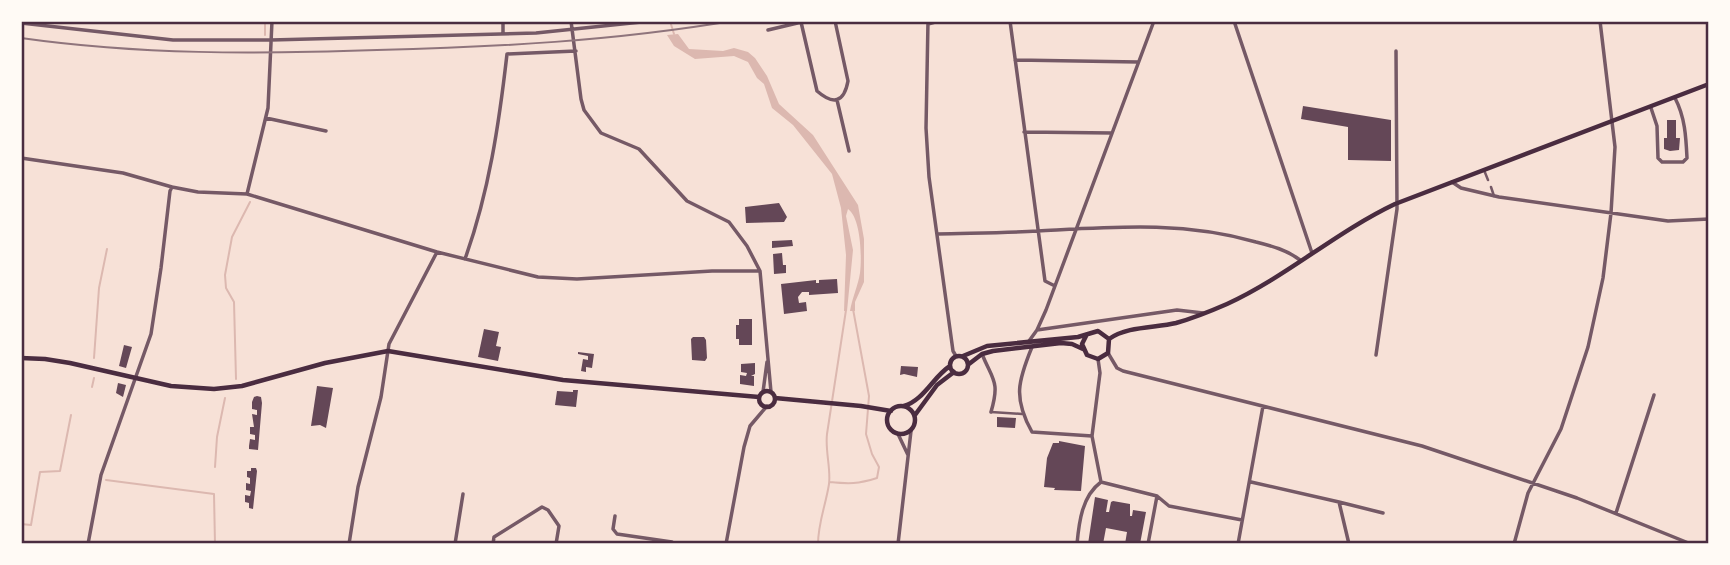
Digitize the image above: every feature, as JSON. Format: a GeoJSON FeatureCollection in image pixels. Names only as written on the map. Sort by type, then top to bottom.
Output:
{"type":"FeatureCollection","features":[{"type":"Feature","properties":{"kind":"main road"},"geometry":{"type":"LineString","coordinates":[[1109,340],[1127,331],[1174,323],[1205,313],[1239,297],[1368,217],[1395,204],[1709,84]]}},
{"type":"Feature","properties":{"kind":"main road"},"geometry":{"type":"LineString","coordinates":[[950,366],[954,372],[962,374],[969,364],[982,354],[1047,339],[1086,336],[1098,331],[1109,340]]}},
{"type":"Feature","properties":{"kind":"main road"},"geometry":{"type":"LineString","coordinates":[[1083,349],[1086,336]]}},
{"type":"Feature","properties":{"kind":"main road"},"geometry":{"type":"LineString","coordinates":[[775,398],[891,411],[917,400],[934,379],[950,366],[951,360],[956,356],[963,356],[987,346],[1061,342],[1083,349],[1090,358],[1098,359],[1108,353],[1109,340]]}},
{"type":"Feature","properties":{"kind":"main road"},"geometry":{"type":"LineString","coordinates":[[21,358],[70,363],[134,379],[191,388],[242,386],[326,363],[388,351],[563,380],[761,395],[771,392],[775,398]]}},
{"type":"Feature","properties":{"kind":"main road"},"geometry":{"type":"LineString","coordinates":[[963,356],[969,364]]}},
{"type":"Feature","properties":{"kind":"main road"},"geometry":{"type":"LineString","coordinates":[[873,409],[887,420],[890,429],[898,434],[911,431],[915,424],[915,415],[937,385],[954,372]]}},
{"type":"Feature","properties":{"kind":"main road"},"geometry":{"type":"LineString","coordinates":[[761,395],[761,404],[767,406],[773,403],[775,398]]}},
{"type":"Feature","properties":{"kind":"main road"},"geometry":{"type":"LineString","coordinates":[[904,407],[915,415]]}},
{"type":"Feature","properties":{"kind":"main road"},"geometry":{"type":"LineString","coordinates":[[887,420],[891,411]]}},
{"type":"Feature","properties":{"kind":"street"},"geometry":{"type":"LineString","coordinates":[[247,194],[266,118],[272,21]]}},
{"type":"Feature","properties":{"kind":"street"},"geometry":{"type":"LineString","coordinates":[[503,21],[503,34]]}},
{"type":"Feature","properties":{"kind":"street"},"geometry":{"type":"LineString","coordinates":[[571,21],[584,110],[601,133],[639,149],[687,201],[729,222],[747,246],[760,271],[771,392]]}},
{"type":"Feature","properties":{"kind":"street"},"geometry":{"type":"LineString","coordinates":[[21,23],[173,40],[271,40],[573,31],[652,21]]}},
{"type":"Feature","properties":{"kind":"street"},"geometry":{"type":"LineString","coordinates":[[768,30],[803,22],[817,91],[825,99],[837,100],[846,90],[848,81],[835,21]]}},
{"type":"Feature","properties":{"kind":"street"},"geometry":{"type":"LineString","coordinates":[[939,21],[928,23],[926,128],[929,177],[953,351],[956,356]]}},
{"type":"Feature","properties":{"kind":"street"},"geometry":{"type":"LineString","coordinates":[[1010,21],[1045,281],[1055,286]]}},
{"type":"Feature","properties":{"kind":"street"},"geometry":{"type":"LineString","coordinates":[[1047,339],[1040,323],[1154,21]]}},
{"type":"Feature","properties":{"kind":"street"},"geometry":{"type":"LineString","coordinates":[[1234,21],[1312,253]]}},
{"type":"Feature","properties":{"kind":"street"},"geometry":{"type":"LineString","coordinates":[[1514,544],[1532,483],[1561,429],[1588,347],[1603,278],[1615,147],[1600,21]]}},
{"type":"Feature","properties":{"kind":"street"},"geometry":{"type":"LineString","coordinates":[[466,259],[494,158],[507,54],[576,51]]}},
{"type":"Feature","properties":{"kind":"street"},"geometry":{"type":"LineString","coordinates":[[1376,355],[1397,209],[1396,51]]}},
{"type":"Feature","properties":{"kind":"street"},"geometry":{"type":"LineString","coordinates":[[1015,60],[1138,62]]}},
{"type":"Feature","properties":{"kind":"street"},"geometry":{"type":"LineString","coordinates":[[1651,108],[1657,126],[1658,158],[1662,162],[1683,162],[1687,158],[1686,131],[1675,98]]}},
{"type":"Feature","properties":{"kind":"street"},"geometry":{"type":"LineString","coordinates":[[837,100],[849,151]]}},
{"type":"Feature","properties":{"kind":"street"},"geometry":{"type":"LineString","coordinates":[[266,118],[326,131]]}},
{"type":"Feature","properties":{"kind":"street"},"geometry":{"type":"LineString","coordinates":[[1024,132],[1112,132]]}},
{"type":"Feature","properties":{"kind":"street"},"geometry":{"type":"LineString","coordinates":[[21,158],[123,173],[198,192],[247,194],[437,252],[538,277],[567,279],[760,271]]}},
{"type":"Feature","properties":{"kind":"street"},"geometry":{"type":"LineString","coordinates":[[1484,169],[1488,180]]}},
{"type":"Feature","properties":{"kind":"street"},"geometry":{"type":"LineString","coordinates":[[1452,182],[1461,188],[1494,196],[1611,213],[1668,221],[1709,219]]}},
{"type":"Feature","properties":{"kind":"street"},"geometry":{"type":"LineString","coordinates":[[88,544],[101,475],[150,334],[161,268],[167,200],[172,187]]}},
{"type":"Feature","properties":{"kind":"street"},"geometry":{"type":"LineString","coordinates":[[1491,187],[1494,196]]}},
{"type":"Feature","properties":{"kind":"street"},"geometry":{"type":"LineString","coordinates":[[937,234],[1115,226],[1206,231],[1285,250],[1300,260]]}},
{"type":"Feature","properties":{"kind":"street"},"geometry":{"type":"LineString","coordinates":[[349,544],[358,487],[381,397],[388,351],[393,335],[437,252]]}},
{"type":"Feature","properties":{"kind":"street"},"geometry":{"type":"LineString","coordinates":[[1091,436],[1031,432],[1021,414],[1018,396],[1020,375],[1031,344],[1041,330],[1177,310],[1205,313]]}},
{"type":"Feature","properties":{"kind":"street"},"geometry":{"type":"LineString","coordinates":[[1108,353],[1116,368],[1123,371],[1422,446],[1616,513],[1691,544]]}},
{"type":"Feature","properties":{"kind":"street"},"geometry":{"type":"LineString","coordinates":[[982,354],[995,379],[996,395],[991,412],[1021,414]]}},
{"type":"Feature","properties":{"kind":"street"},"geometry":{"type":"LineString","coordinates":[[1098,359],[1100,373],[1091,436],[1101,482]]}},
{"type":"Feature","properties":{"kind":"street"},"geometry":{"type":"LineString","coordinates":[[761,395],[767,360]]}},
{"type":"Feature","properties":{"kind":"street"},"geometry":{"type":"LineString","coordinates":[[1616,513],[1654,395]]}},
{"type":"Feature","properties":{"kind":"street"},"geometry":{"type":"LineString","coordinates":[[726,544],[750,426],[767,406]]}},
{"type":"Feature","properties":{"kind":"street"},"geometry":{"type":"LineString","coordinates":[[1238,544],[1263,406]]}},
{"type":"Feature","properties":{"kind":"street"},"geometry":{"type":"LineString","coordinates":[[898,544],[911,431]]}},
{"type":"Feature","properties":{"kind":"street"},"geometry":{"type":"LineString","coordinates":[[898,434],[909,457]]}},
{"type":"Feature","properties":{"kind":"street"},"geometry":{"type":"LineString","coordinates":[[1077,544],[1081,512],[1096,485],[1101,482],[1157,496],[1169,506],[1242,520]]}},
{"type":"Feature","properties":{"kind":"street"},"geometry":{"type":"LineString","coordinates":[[1251,482],[1383,513]]}},
{"type":"Feature","properties":{"kind":"street"},"geometry":{"type":"LineString","coordinates":[[454,544],[463,494]]}},
{"type":"Feature","properties":{"kind":"street"},"geometry":{"type":"LineString","coordinates":[[1148,544],[1157,496]]}},
{"type":"Feature","properties":{"kind":"street"},"geometry":{"type":"LineString","coordinates":[[1339,502],[1349,544]]}},
{"type":"Feature","properties":{"kind":"street"},"geometry":{"type":"LineString","coordinates":[[492,544],[494,537],[542,507],[548,510],[559,526],[556,544]]}},
{"type":"Feature","properties":{"kind":"street"},"geometry":{"type":"LineString","coordinates":[[615,516],[613,529],[617,534],[674,544]]}},
{"type":"Feature","properties":{"kind":"shaded area"},"geometry":{"type":"Polygon","coordinates":[[[678,34],[689,49],[723,51],[734,48],[748,52],[755,58],[767,76],[779,104],[813,135],[858,205],[864,239],[864,282],[855,302],[855,311],[850,311],[860,273],[858,229],[848,209],[846,216],[853,250],[847,311],[844,311],[846,255],[841,208],[832,174],[793,125],[772,108],[764,84],[757,78],[748,62],[734,56],[695,59],[674,46],[667,35],[678,34]]]}},
{"type":"Feature","properties":{"kind":"building"},"geometry":{"type":"Polygon","coordinates":[[[1303,106],[1391,120],[1391,161],[1348,160],[1348,127],[1301,119],[1303,106]]]}},
{"type":"Feature","properties":{"kind":"building"},"geometry":{"type":"Polygon","coordinates":[[[1667,120],[1676,120],[1676,138],[1680,138],[1679,150],[1664,149],[1667,120]]]}},
{"type":"Feature","properties":{"kind":"building"},"geometry":{"type":"Polygon","coordinates":[[[779,203],[787,217],[784,222],[746,223],[745,207],[779,203]]]}},
{"type":"Feature","properties":{"kind":"building"},"geometry":{"type":"Polygon","coordinates":[[[792,240],[793,246],[772,248],[772,241],[792,240]]]}},
{"type":"Feature","properties":{"kind":"building"},"geometry":{"type":"Polygon","coordinates":[[[782,253],[786,273],[774,274],[773,254],[782,253]]]}},
{"type":"Feature","properties":{"kind":"building"},"geometry":{"type":"Polygon","coordinates":[[[837,279],[838,293],[809,295],[809,292],[802,292],[798,297],[799,303],[806,302],[807,311],[784,314],[781,284],[816,280],[816,283],[819,283],[819,280],[837,279]]]}},
{"type":"Feature","properties":{"kind":"building"},"geometry":{"type":"Polygon","coordinates":[[[739,319],[752,319],[752,345],[739,345],[739,339],[736,339],[739,319]]]}},
{"type":"Feature","properties":{"kind":"building"},"geometry":{"type":"Polygon","coordinates":[[[484,329],[499,332],[496,346],[501,347],[498,361],[478,357],[484,329]]]}},
{"type":"Feature","properties":{"kind":"building"},"geometry":{"type":"Polygon","coordinates":[[[693,337],[704,337],[706,340],[705,361],[692,360],[693,337]]]}},
{"type":"Feature","properties":{"kind":"building"},"geometry":{"type":"Polygon","coordinates":[[[124,345],[132,347],[126,368],[119,366],[124,345]]]}},
{"type":"Feature","properties":{"kind":"building"},"geometry":{"type":"Polygon","coordinates":[[[578,352],[594,354],[592,368],[586,367],[586,372],[581,371],[583,359],[588,360],[588,356],[578,352]]]}},
{"type":"Feature","properties":{"kind":"building"},"geometry":{"type":"Polygon","coordinates":[[[755,363],[755,374],[751,376],[754,376],[754,386],[740,384],[740,375],[746,376],[747,373],[741,372],[741,364],[755,363]]]}},
{"type":"Feature","properties":{"kind":"building"},"geometry":{"type":"Polygon","coordinates":[[[901,366],[918,367],[917,377],[900,375],[901,366]]]}},
{"type":"Feature","properties":{"kind":"building"},"geometry":{"type":"Polygon","coordinates":[[[118,383],[126,385],[123,397],[116,393],[118,383]]]}},
{"type":"Feature","properties":{"kind":"building"},"geometry":{"type":"Polygon","coordinates":[[[317,386],[333,388],[326,428],[320,425],[311,426],[317,386]]]}},
{"type":"Feature","properties":{"kind":"building"},"geometry":{"type":"Polygon","coordinates":[[[578,390],[576,407],[555,405],[557,391],[578,390]]]}},
{"type":"Feature","properties":{"kind":"building"},"geometry":{"type":"Polygon","coordinates":[[[257,396],[261,397],[262,403],[258,450],[249,449],[250,439],[255,440],[255,435],[250,434],[250,427],[254,427],[252,414],[257,415],[257,410],[252,409],[252,402],[257,396]]]}},
{"type":"Feature","properties":{"kind":"building"},"geometry":{"type":"Polygon","coordinates":[[[997,417],[1016,418],[1015,428],[997,427],[997,417]]]}},
{"type":"Feature","properties":{"kind":"building"},"geometry":{"type":"Polygon","coordinates":[[[1059,441],[1085,446],[1081,491],[1044,487],[1047,458],[1053,443],[1059,441]]]}},
{"type":"Feature","properties":{"kind":"building"},"geometry":{"type":"Polygon","coordinates":[[[251,468],[256,468],[257,471],[253,509],[245,502],[245,495],[250,496],[251,491],[246,490],[246,483],[250,484],[247,471],[251,471],[251,468]]]}},
{"type":"Feature","properties":{"kind":"building"},"geometry":{"type":"Polygon","coordinates":[[[1095,497],[1108,500],[1106,512],[1109,512],[1113,501],[1130,504],[1130,516],[1133,510],[1146,512],[1140,544],[1125,544],[1127,532],[1106,528],[1103,544],[1088,544],[1095,497]]]}},
{"type":"Feature","properties":{"kind":"waterway"},"geometry":{"type":"LineString","coordinates":[[265,21],[265,35]]}},
{"type":"Feature","properties":{"kind":"waterway"},"geometry":{"type":"LineString","coordinates":[[670,21],[674,34]]}},
{"type":"Feature","properties":{"kind":"waterway"},"geometry":{"type":"LineString","coordinates":[[236,379],[234,302],[226,288],[225,275],[232,237],[250,202]]}},
{"type":"Feature","properties":{"kind":"waterway"},"geometry":{"type":"LineString","coordinates":[[94,358],[99,288],[107,249]]}},
{"type":"Feature","properties":{"kind":"waterway"},"geometry":{"type":"LineString","coordinates":[[830,482],[854,483],[877,478],[879,467],[866,434],[869,396],[853,309]]}},
{"type":"Feature","properties":{"kind":"waterway"},"geometry":{"type":"LineString","coordinates":[[818,544],[829,484],[827,434],[846,310]]}},
{"type":"Feature","properties":{"kind":"waterway"},"geometry":{"type":"LineString","coordinates":[[92,387],[94,378]]}},
{"type":"Feature","properties":{"kind":"waterway"},"geometry":{"type":"LineString","coordinates":[[215,467],[217,437],[225,398]]}},
{"type":"Feature","properties":{"kind":"waterway"},"geometry":{"type":"LineString","coordinates":[[21,524],[31,525],[40,472],[60,471],[71,415]]}},
{"type":"Feature","properties":{"kind":"waterway"},"geometry":{"type":"LineString","coordinates":[[106,480],[214,494],[215,544]]}},
{"type":"Feature","properties":{"kind":"railway"},"geometry":{"type":"LineString","coordinates":[[21,38],[154,50],[332,51],[555,42],[643,34],[732,21]]}}]}
